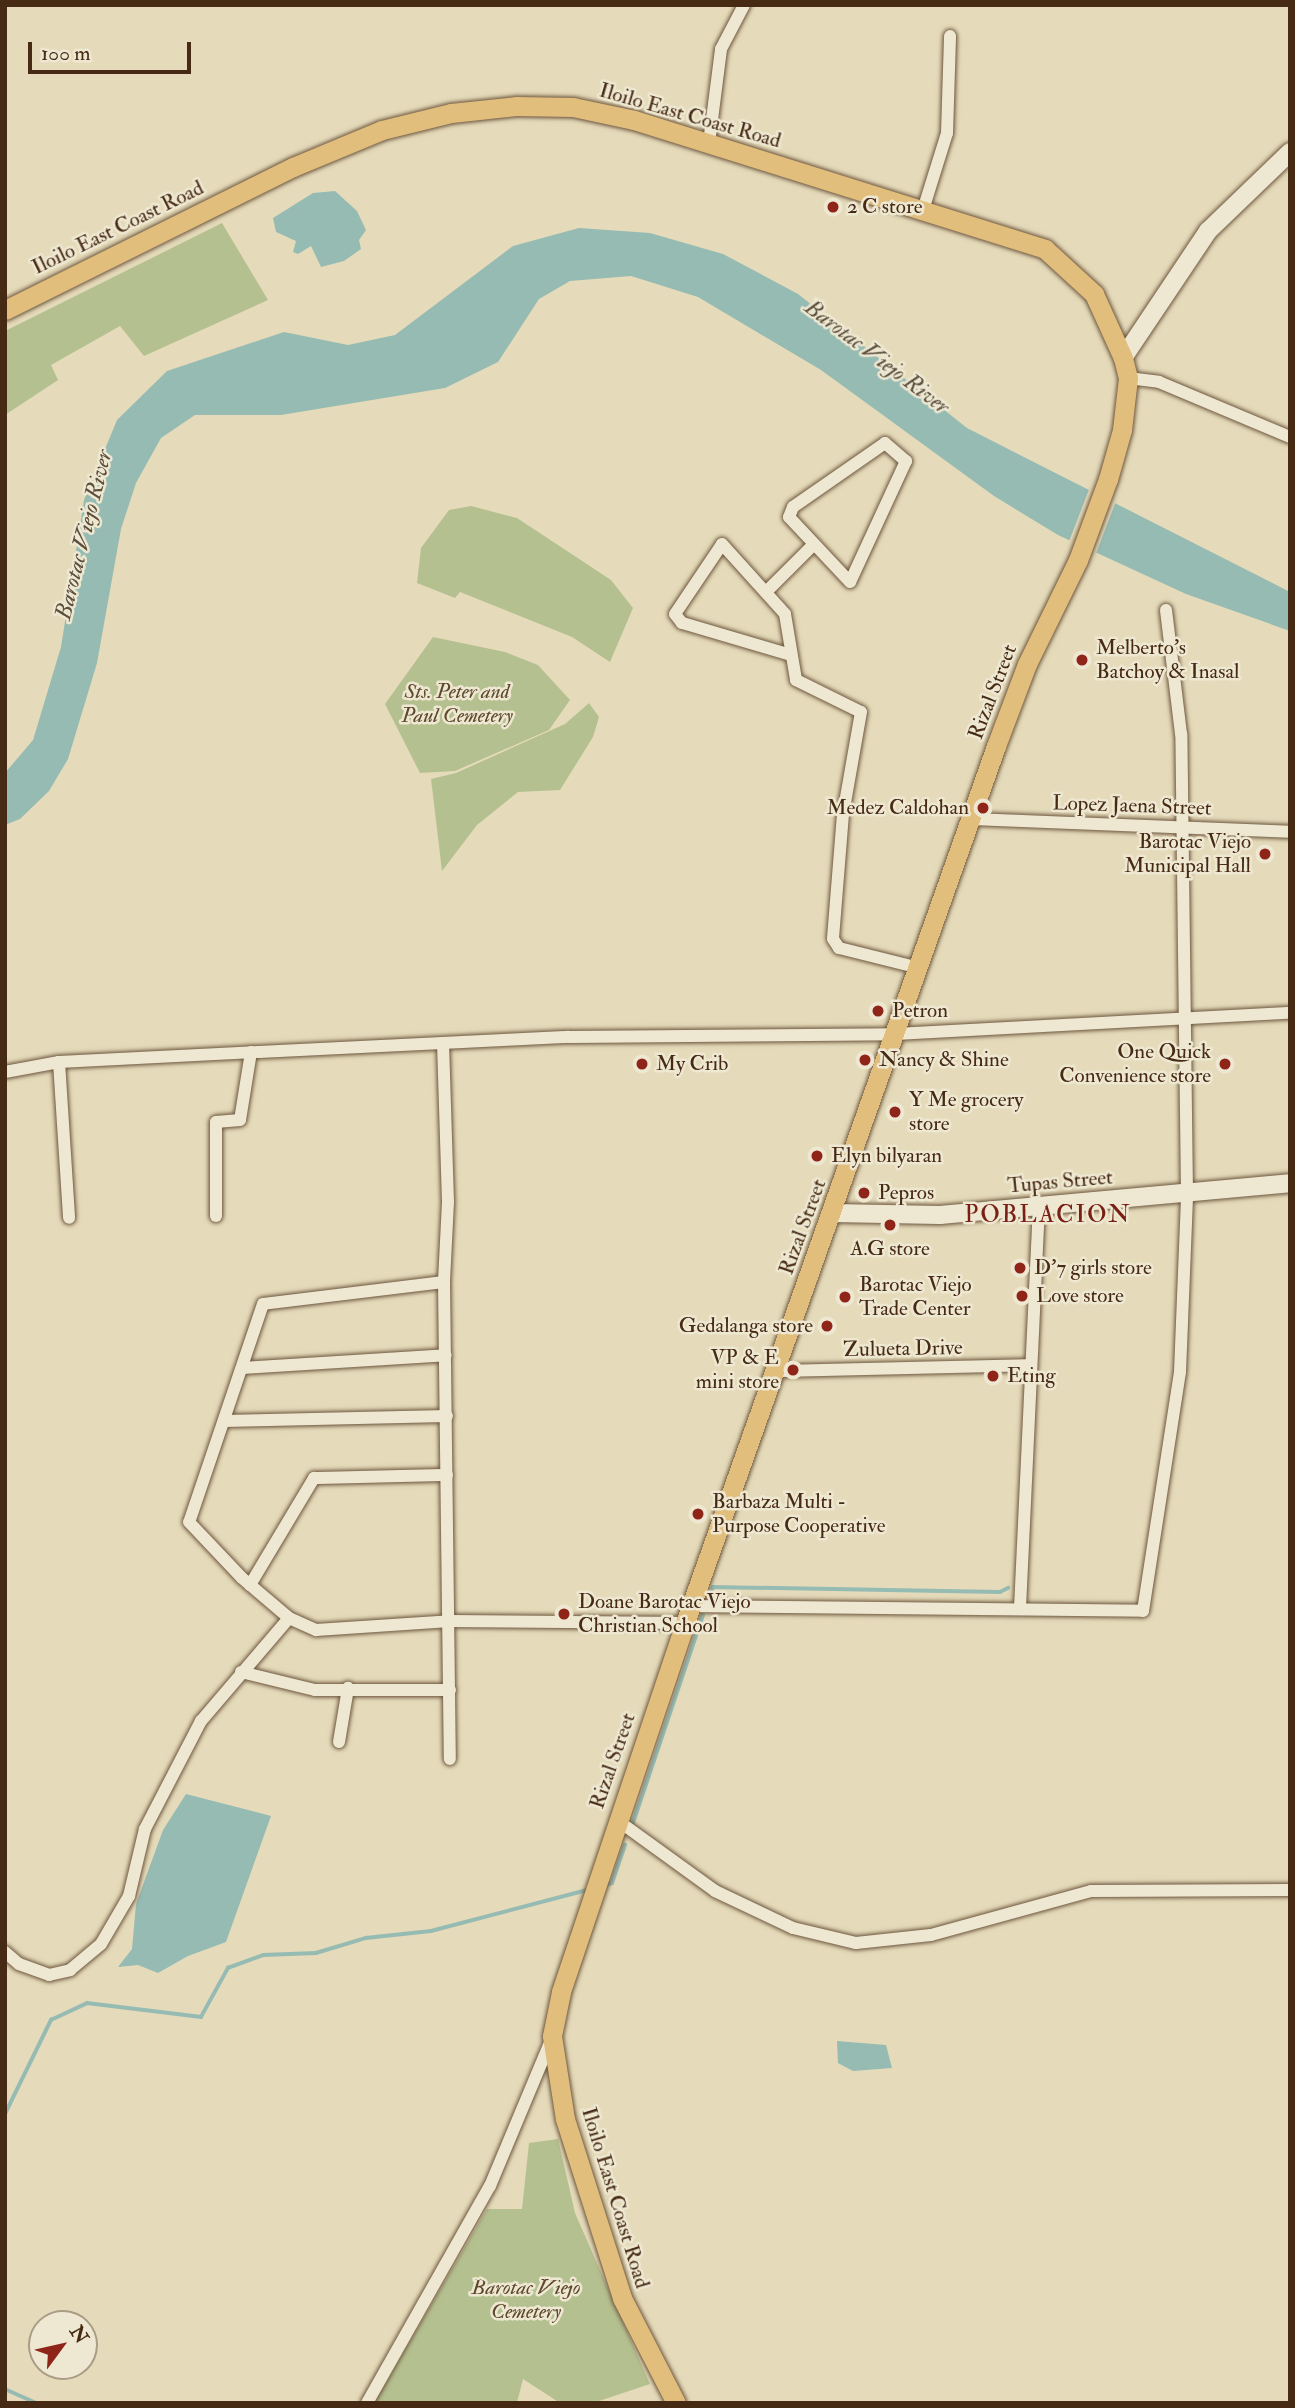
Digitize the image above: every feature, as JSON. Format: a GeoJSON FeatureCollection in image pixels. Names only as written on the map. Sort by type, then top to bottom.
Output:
{"type":"FeatureCollection","features":[{"type":"Feature","properties":{"kind":"main road","name":"Iloilo East Coast Road"},"geometry":{"type":"LineString","coordinates":[[5,310],[293,167],[382,130],[451,113],[516,106],[573,107],[709,143],[1045,249],[1094,294],[1125,368]]}},
{"type":"Feature","properties":{"kind":"main road","name":"Rizal Street"},"geometry":{"type":"LineString","coordinates":[[552,2036],[561,1992],[688,1614],[1027,664],[1078,560],[1108,479],[1122,430],[1125,368]]}},
{"type":"Feature","properties":{"kind":"main road","name":"Iloilo East Coast Road"},"geometry":{"type":"LineString","coordinates":[[552,2036],[565,2119],[600,2240],[645,2351],[676,2403]]}},
{"type":"Feature","properties":{"kind":"street"},"geometry":{"type":"LineString","coordinates":[[709,143],[721,49],[744,5]]}},
{"type":"Feature","properties":{"kind":"street"},"geometry":{"type":"LineString","coordinates":[[923,209],[947,133],[950,36]]}},
{"type":"Feature","properties":{"kind":"street"},"geometry":{"type":"LineString","coordinates":[[1290,152],[1208,231],[1125,368],[1290,437]]}},
{"type":"Feature","properties":{"kind":"street"},"geometry":{"type":"LineString","coordinates":[[885,443],[906,461],[850,582],[812,546],[789,517],[793,507],[885,443]]}},
{"type":"Feature","properties":{"kind":"street"},"geometry":{"type":"LineString","coordinates":[[791,655],[682,623],[674,614],[722,544],[768,590],[785,614],[796,680],[861,712],[844,814],[833,939],[839,948],[919,968]]}},
{"type":"Feature","properties":{"kind":"street"},"geometry":{"type":"LineString","coordinates":[[768,590],[812,546]]}},
{"type":"Feature","properties":{"kind":"street"},"geometry":{"type":"LineString","coordinates":[[444,1282],[263,1304],[190,1522],[250,1585],[289,1618],[316,1630],[450,1621],[688,1614],[1020,1608],[1143,1611],[1180,1372],[1187,1195],[1180,827],[1181,734],[1166,610]]}},
{"type":"Feature","properties":{"kind":"street","name":"Lopez Jaena Street"},"geometry":{"type":"LineString","coordinates":[[972,819],[1290,832]]}},
{"type":"Feature","properties":{"kind":"street"},"geometry":{"type":"LineString","coordinates":[[5,1072],[59,1062],[443,1043],[897,1034],[1290,1013]]}},
{"type":"Feature","properties":{"kind":"street"},"geometry":{"type":"LineString","coordinates":[[443,1043],[448,1202],[444,1282],[450,1759]]}},
{"type":"Feature","properties":{"kind":"street"},"geometry":{"type":"LineString","coordinates":[[216,1216],[216,1122],[240,1120],[251,1052]]}},
{"type":"Feature","properties":{"kind":"street"},"geometry":{"type":"LineString","coordinates":[[59,1062],[69,1218]]}},
{"type":"Feature","properties":{"kind":"street","name":"Tupas Street"},"geometry":{"type":"LineString","coordinates":[[832,1213],[940,1215],[1187,1195],[1290,1183]]}},
{"type":"Feature","properties":{"kind":"street"},"geometry":{"type":"LineString","coordinates":[[1020,1608],[1038,1206]]}},
{"type":"Feature","properties":{"kind":"street"},"geometry":{"type":"LineString","coordinates":[[242,1368],[446,1355]]}},
{"type":"Feature","properties":{"kind":"street","name":"Zulueta Drive"},"geometry":{"type":"LineString","coordinates":[[775,1371],[1031,1365]]}},
{"type":"Feature","properties":{"kind":"street"},"geometry":{"type":"LineString","coordinates":[[224,1421],[447,1416]]}},
{"type":"Feature","properties":{"kind":"street"},"geometry":{"type":"LineString","coordinates":[[250,1585],[314,1478],[447,1475]]}},
{"type":"Feature","properties":{"kind":"street"},"geometry":{"type":"LineString","coordinates":[[5,1952],[19,1964],[49,1975],[70,1970],[101,1944],[130,1896],[145,1829],[201,1721],[289,1618]]}},
{"type":"Feature","properties":{"kind":"street"},"geometry":{"type":"LineString","coordinates":[[241,1672],[316,1690],[450,1690]]}},
{"type":"Feature","properties":{"kind":"street"},"geometry":{"type":"LineString","coordinates":[[338,1742],[348,1688]]}},
{"type":"Feature","properties":{"kind":"street"},"geometry":{"type":"LineString","coordinates":[[617,1820],[715,1891],[793,1928],[856,1943],[931,1935],[1091,1892],[1290,1890]]}},
{"type":"Feature","properties":{"kind":"street"},"geometry":{"type":"LineString","coordinates":[[367,2403],[490,2186],[552,2036]]}},
{"type":"Feature","properties":{"kind":"green space"},"geometry":{"type":"Polygon","coordinates":[[[222,223],[268,300],[144,356],[120,326],[51,365],[58,380],[5,415],[5,331],[222,223]]]}},
{"type":"Feature","properties":{"kind":"green space"},"geometry":{"type":"Polygon","coordinates":[[[471,506],[517,518],[611,580],[633,608],[610,662],[572,637],[460,592],[455,598],[417,583],[421,548],[449,510],[471,506]]]}},
{"type":"Feature","properties":{"kind":"green space","name":"Sts. Peter and Paul Cemetery"},"geometry":{"type":"Polygon","coordinates":[[[433,637],[505,652],[538,665],[570,700],[549,730],[455,771],[420,773],[385,704],[433,637]]]}},
{"type":"Feature","properties":{"kind":"green space"},"geometry":{"type":"Polygon","coordinates":[[[589,703],[599,717],[593,737],[560,790],[518,792],[477,825],[442,871],[431,779],[456,773],[565,724],[589,703]]]}},
{"type":"Feature","properties":{"kind":"green space","name":"Barotac Viejo Cemetery"},"geometry":{"type":"Polygon","coordinates":[[[558,2139],[575,2213],[650,2384],[593,2403],[560,2403],[523,2379],[517,2403],[374,2403],[487,2209],[522,2209],[529,2143],[558,2139]]]}},
{"type":"Feature","properties":{"kind":"water"},"geometry":{"type":"Polygon","coordinates":[[[335,191],[357,211],[366,230],[359,240],[361,249],[344,261],[321,267],[311,246],[298,254],[293,252],[296,241],[276,232],[273,218],[313,193],[335,191]]]}},
{"type":"Feature","properties":{"kind":"water","name":"Barotac Viejo River"},"geometry":{"type":"Polygon","coordinates":[[[579,228],[650,233],[723,254],[798,294],[967,428],[1290,592],[1290,631],[1186,594],[1058,535],[994,496],[821,370],[698,297],[631,276],[570,281],[539,299],[498,362],[445,388],[281,415],[195,415],[161,438],[136,483],[121,529],[97,663],[68,759],[49,791],[20,819],[5,825],[5,773],[33,740],[61,647],[84,500],[117,420],[167,371],[284,332],[348,345],[395,335],[513,246],[579,228]]]}},
{"type":"Feature","properties":{"kind":"water"},"geometry":{"type":"Polygon","coordinates":[[[186,1794],[271,1816],[226,1942],[188,1956],[158,1973],[138,1965],[118,1967],[132,1949],[136,1904],[163,1830],[186,1794]]]}},
{"type":"Feature","properties":{"kind":"water"},"geometry":{"type":"Polygon","coordinates":[[[837,2041],[886,2045],[892,2068],[853,2071],[838,2063],[837,2041]]]}},
{"type":"Feature","properties":{"kind":"pier"},"geometry":{"type":"Polygon","coordinates":[[[1090,487],[1116,501],[1095,556],[1068,544],[1090,487]]]}},
{"type":"Feature","properties":{"kind":"waterway"},"geometry":{"type":"LineString","coordinates":[[710,1597],[713,1587],[1000,1592],[1008,1588]]}},
{"type":"Feature","properties":{"kind":"waterway"},"geometry":{"type":"LineString","coordinates":[[633,1823],[703,1615]]}},
{"type":"Feature","properties":{"kind":"waterway"},"geometry":{"type":"LineString","coordinates":[[606,1885],[612,1883],[625,1845]]}},
{"type":"Feature","properties":{"kind":"waterway"},"geometry":{"type":"LineString","coordinates":[[5,2114],[51,2020],[87,2003],[201,2017],[228,1968],[263,1955],[316,1953],[366,1938],[431,1931],[587,1890]]}},
{"type":"Feature","properties":{"kind":"waterway"},"geometry":{"type":"LineString","coordinates":[[5,2389],[36,2403]]}},
{"type":"Feature","properties":{"kind":"place","name":"2 C store"},"geometry":{"type":"Point","coordinates":[833,207]}},
{"type":"Feature","properties":{"kind":"place","name":"Melberto's Batchoy & Inasal"},"geometry":{"type":"Point","coordinates":[1082,660]}},
{"type":"Feature","properties":{"kind":"place","name":"Medez Caldohan"},"geometry":{"type":"Point","coordinates":[983,808]}},
{"type":"Feature","properties":{"kind":"place","name":"Barotac Viejo Municipal Hall"},"geometry":{"type":"Point","coordinates":[1265,854]}},
{"type":"Feature","properties":{"kind":"place","name":"Petron"},"geometry":{"type":"Point","coordinates":[878,1011]}},
{"type":"Feature","properties":{"kind":"place","name":"Nancy & Shine"},"geometry":{"type":"Point","coordinates":[865,1060]}},
{"type":"Feature","properties":{"kind":"place","name":"My Crib"},"geometry":{"type":"Point","coordinates":[642,1064]}},
{"type":"Feature","properties":{"kind":"place","name":"One Quick Convenience store"},"geometry":{"type":"Point","coordinates":[1225,1064]}},
{"type":"Feature","properties":{"kind":"place","name":"Y Me grocery store"},"geometry":{"type":"Point","coordinates":[895,1112]}},
{"type":"Feature","properties":{"kind":"place","name":"Elyn bilyaran"},"geometry":{"type":"Point","coordinates":[817,1156]}},
{"type":"Feature","properties":{"kind":"place","name":"Pepros"},"geometry":{"type":"Point","coordinates":[864,1193]}},
{"type":"Feature","properties":{"kind":"place","name":"A.G store"},"geometry":{"type":"Point","coordinates":[890,1225]}},
{"type":"Feature","properties":{"kind":"place","name":"D'7 girls store"},"geometry":{"type":"Point","coordinates":[1020,1268]}},
{"type":"Feature","properties":{"kind":"place","name":"Love store"},"geometry":{"type":"Point","coordinates":[1022,1296]}},
{"type":"Feature","properties":{"kind":"place","name":"Barotac Viejo Trade Center"},"geometry":{"type":"Point","coordinates":[845,1297]}},
{"type":"Feature","properties":{"kind":"place","name":"Gedalanga store"},"geometry":{"type":"Point","coordinates":[827,1326]}},
{"type":"Feature","properties":{"kind":"place","name":"VP & E mini store"},"geometry":{"type":"Point","coordinates":[793,1370]}},
{"type":"Feature","properties":{"kind":"place","name":"Eting"},"geometry":{"type":"Point","coordinates":[993,1376]}},
{"type":"Feature","properties":{"kind":"place","name":"Barbaza Multi - Purpose Cooperative"},"geometry":{"type":"Point","coordinates":[698,1514]}},
{"type":"Feature","properties":{"kind":"place","name":"Doane Barotac Viejo Christian School"},"geometry":{"type":"Point","coordinates":[564,1614]}},
{"type":"Feature","properties":{"kind":"district","name":"POBLACION"},"geometry":{"type":"Point","coordinates":[1048,1215]}}]}
